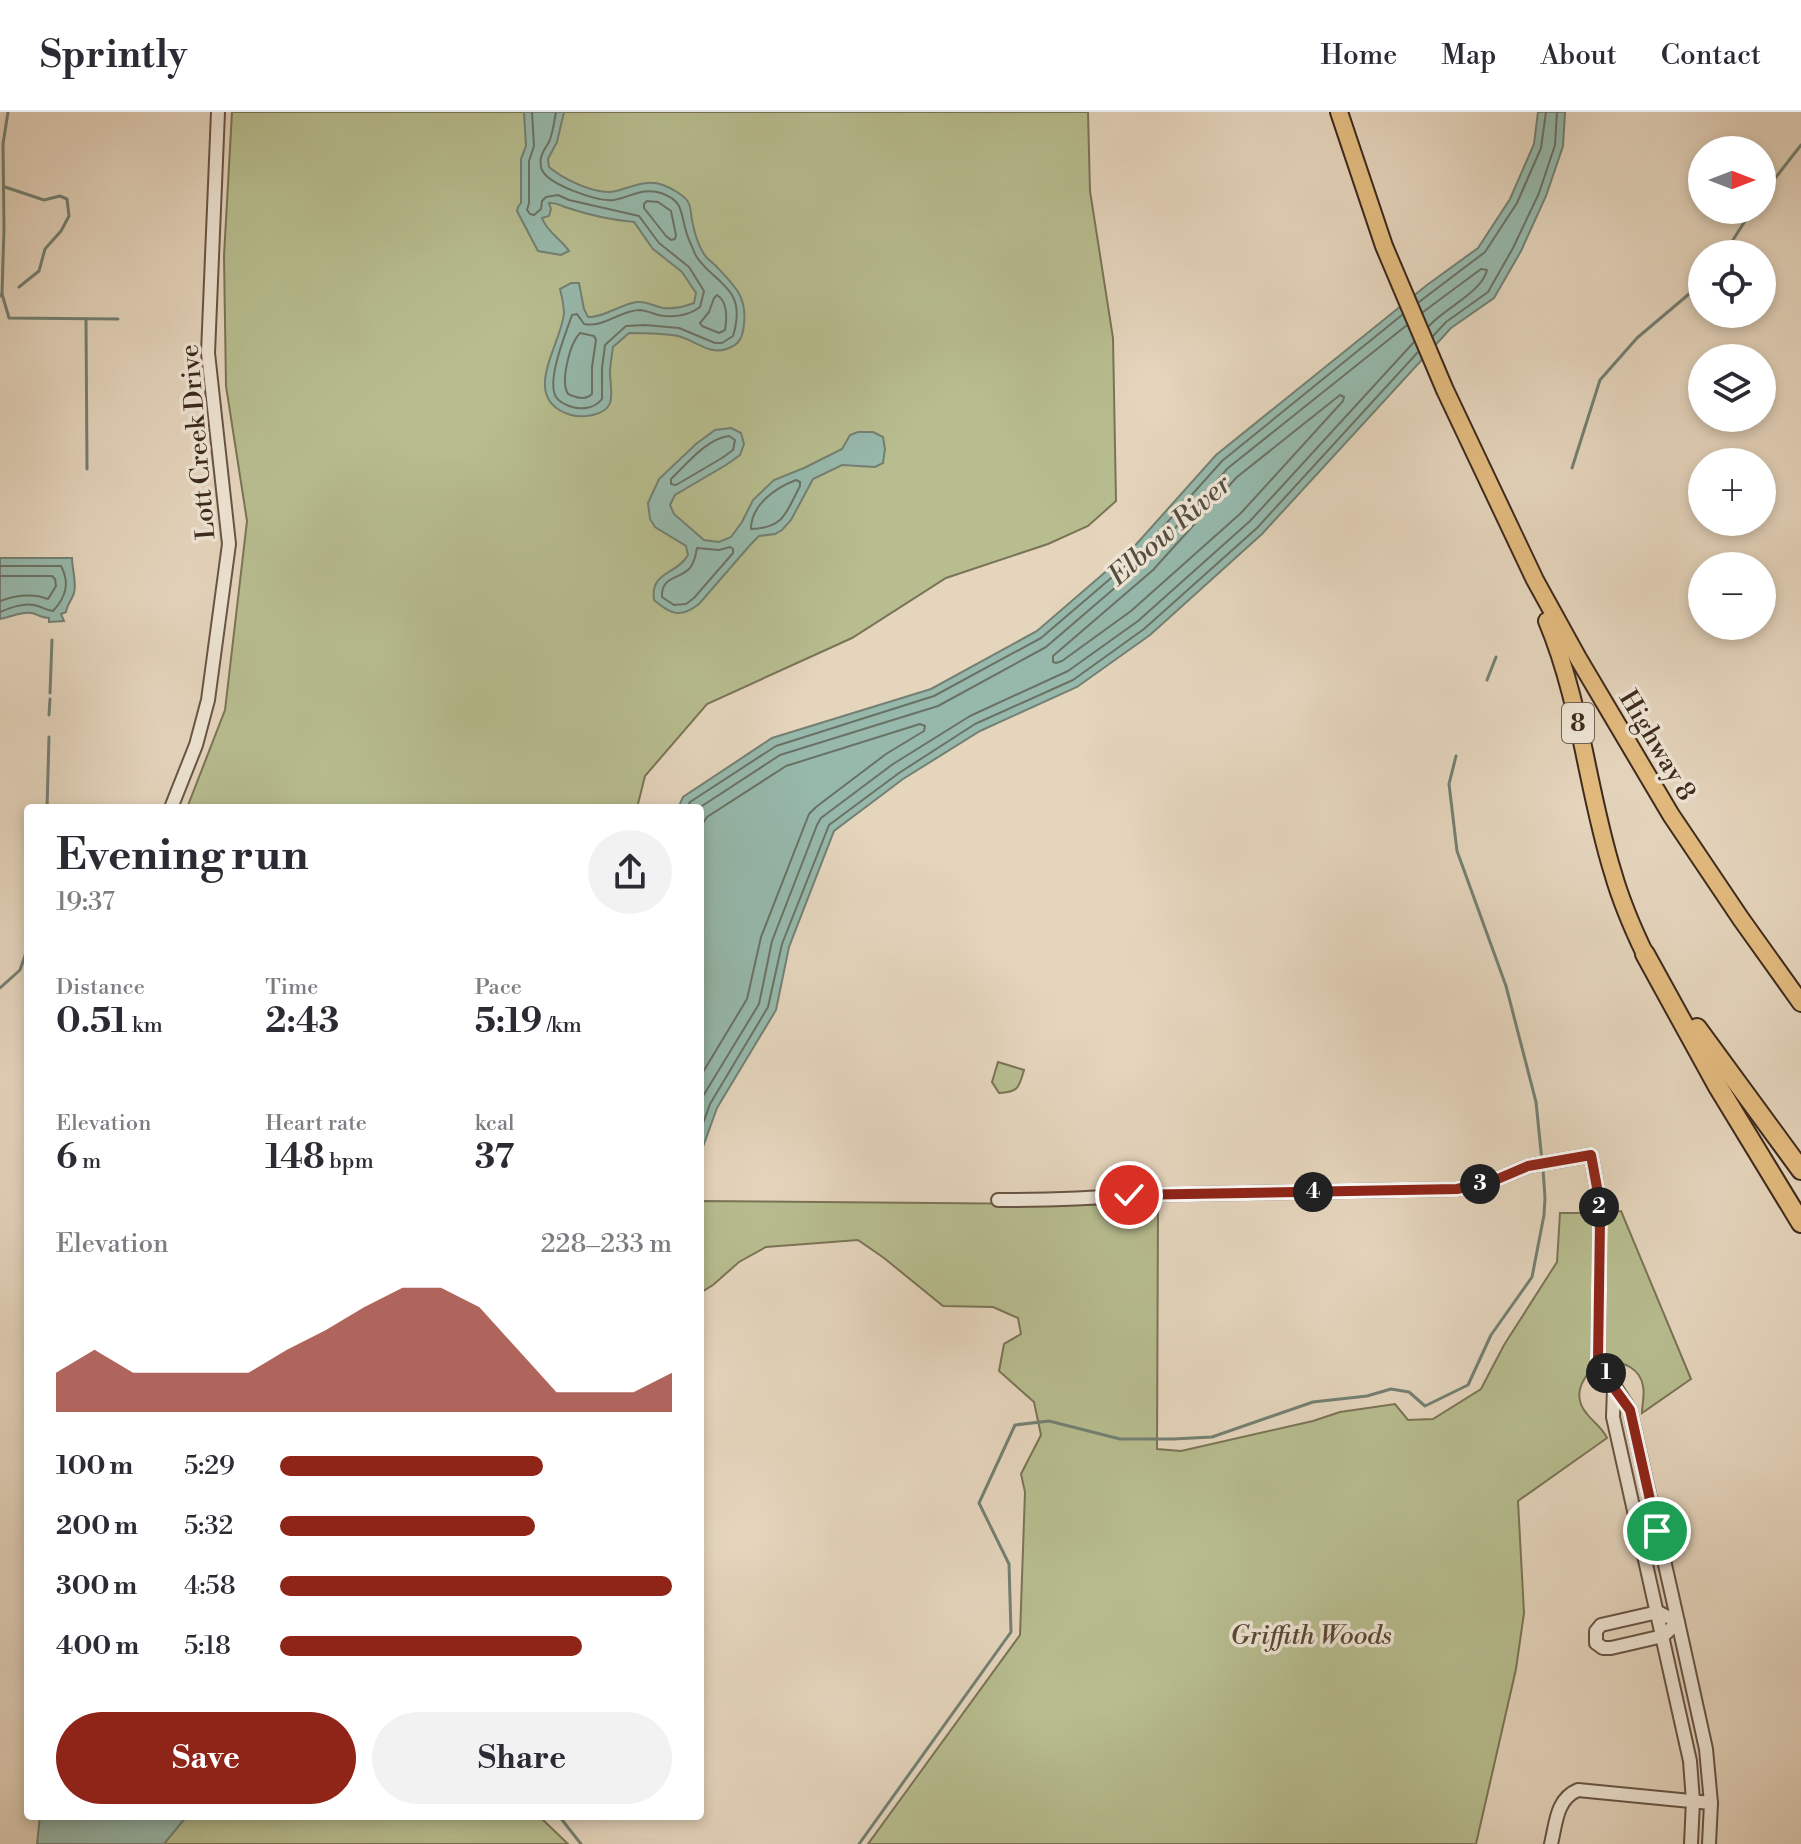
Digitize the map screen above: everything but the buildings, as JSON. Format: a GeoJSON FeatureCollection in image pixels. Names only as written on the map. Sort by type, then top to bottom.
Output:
{"type":"FeatureCollection","features":[{"type":"Feature","properties":{"kind":"highway"},"geometry":{"type":"LineString","coordinates":[[1645,954],[1801,1170]]}},
{"type":"Feature","properties":{"kind":"highway"},"geometry":{"type":"LineString","coordinates":[[1645,954],[1717,1085],[1801,1223]]}},
{"type":"Feature","properties":{"kind":"main road","name":"Highway 8"},"geometry":{"type":"LineString","coordinates":[[1339,112],[1384,246],[1445,390],[1556,620],[1671,815],[1801,1003]]}},
{"type":"Feature","properties":{"kind":"main road","name":"Highway 8"},"geometry":{"type":"LineString","coordinates":[[1495,498],[1557,645],[1574,704],[1612,871],[1645,954]]}},
{"type":"Feature","properties":{"kind":"street","name":"Lott Creek Drive"},"geometry":{"type":"LineString","coordinates":[[173,804],[196,745],[208,700],[229,544],[208,353],[218,112]]}},
{"type":"Feature","properties":{"kind":"street"},"geometry":{"type":"LineString","coordinates":[[998,1200],[1457,1189],[1493,1181],[1535,1164],[1591,1155],[1600,1221],[1598,1360],[1630,1410],[1706,1749],[1711,1803],[1709,1844]]}},
{"type":"Feature","properties":{"kind":"street"},"geometry":{"type":"LineString","coordinates":[[1614,1388],[1613,1417],[1690,1761],[1693,1801],[1691,1844]]}},
{"type":"Feature","properties":{"kind":"street"},"geometry":{"type":"LineString","coordinates":[[1658,1612],[1678,1622],[1663,1636],[1607,1649],[1599,1646],[1595,1639],[1601,1625],[1658,1612]]}},
{"type":"Feature","properties":{"kind":"street"},"geometry":{"type":"LineString","coordinates":[[1551,1844],[1561,1804],[1578,1790],[1711,1803]]}},
{"type":"Feature","properties":{"kind":"green space"},"geometry":{"type":"Polygon","coordinates":[[[232,112],[1088,112],[1090,191],[1113,338],[1116,501],[1088,526],[1048,544],[946,578],[852,638],[707,704],[645,776],[638,804],[189,804],[225,710],[247,521],[226,386],[224,256],[232,112]]]}},
{"type":"Feature","properties":{"kind":"green space"},"geometry":{"type":"Polygon","coordinates":[[[998,1062],[1024,1070],[1014,1090],[999,1093],[992,1082],[998,1062]]]}},
{"type":"Feature","properties":{"kind":"green space","name":"Griffith Woods"},"geometry":{"type":"Polygon","coordinates":[[[704,1201],[1158,1205],[1157,1449],[1181,1451],[1340,1412],[1395,1404],[1408,1420],[1433,1419],[1481,1389],[1504,1345],[1557,1262],[1560,1213],[1596,1213],[1593,1368],[1582,1384],[1579,1396],[1583,1408],[1607,1438],[1518,1501],[1524,1613],[1516,1669],[1476,1844],[868,1844],[1020,1635],[1025,1492],[1021,1474],[1041,1435],[1034,1402],[999,1371],[1004,1344],[1021,1334],[1018,1318],[993,1307],[943,1306],[858,1240],[766,1247],[739,1262],[704,1291],[704,1201]]]}},
{"type":"Feature","properties":{"kind":"green space"},"geometry":{"type":"Polygon","coordinates":[[[1621,1211],[1691,1379],[1642,1413],[1644,1389],[1639,1375],[1625,1365],[1608,1362],[1604,1358],[1607,1213],[1621,1211]]]}},
{"type":"Feature","properties":{"kind":"green space"},"geometry":{"type":"Polygon","coordinates":[[[90,1820],[543,1820],[568,1844],[82,1844],[90,1820]]]}},
{"type":"Feature","properties":{"kind":"water"},"geometry":{"type":"Polygon","coordinates":[[[524,112],[564,112],[557,142],[548,159],[549,167],[563,177],[590,189],[608,192],[657,183],[686,199],[702,250],[742,299],[744,328],[736,344],[716,350],[678,336],[629,333],[613,347],[611,396],[607,407],[593,415],[581,416],[571,415],[556,407],[547,397],[545,385],[546,371],[564,314],[560,289],[571,283],[579,283],[588,317],[637,302],[663,308],[683,307],[694,303],[696,293],[682,272],[653,249],[634,222],[549,203],[549,216],[542,218],[569,251],[561,255],[538,251],[517,211],[521,203],[521,159],[526,146],[524,112]]]}},
{"type":"Feature","properties":{"kind":"water","name":"Elbow River"},"geometry":{"type":"Polygon","coordinates":[[[1538,112],[1565,112],[1563,146],[1546,196],[1521,251],[1494,298],[1451,328],[1262,534],[1150,635],[1077,687],[980,731],[903,779],[834,831],[789,947],[776,1010],[717,1108],[704,1144],[704,804],[680,804],[683,797],[772,738],[931,689],[1037,631],[1132,549],[1216,455],[1427,285],[1478,248],[1510,199],[1534,144],[1538,112]]]}},
{"type":"Feature","properties":{"kind":"water"},"geometry":{"type":"Polygon","coordinates":[[[731,428],[741,433],[744,444],[740,455],[675,495],[670,505],[674,514],[704,540],[719,542],[731,537],[753,500],[774,480],[842,449],[850,435],[873,432],[883,437],[883,463],[875,467],[842,465],[813,479],[791,520],[782,530],[759,536],[699,604],[681,613],[671,612],[654,600],[656,584],[688,555],[686,546],[655,527],[650,519],[648,503],[659,479],[696,444],[715,430],[731,428]]]}},
{"type":"Feature","properties":{"kind":"water"},"geometry":{"type":"Polygon","coordinates":[[[0,558],[72,558],[75,589],[66,612],[61,614],[64,621],[49,622],[49,618],[31,613],[0,619],[0,558]]]}},
{"type":"Feature","properties":{"kind":"water"},"geometry":{"type":"Polygon","coordinates":[[[40,1820],[184,1820],[164,1844],[37,1844],[40,1820]]]}},
{"type":"Feature","properties":{"kind":"waterway"},"geometry":{"type":"LineString","coordinates":[[0,296],[4,228],[3,144],[8,112]]}},
{"type":"Feature","properties":{"kind":"waterway"},"geometry":{"type":"LineString","coordinates":[[1776,177],[1801,145]]}},
{"type":"Feature","properties":{"kind":"waterway"},"geometry":{"type":"LineString","coordinates":[[5,187],[44,200],[60,196],[67,199],[69,216],[61,231],[45,249],[39,271],[19,287]]}},
{"type":"Feature","properties":{"kind":"waterway"},"geometry":{"type":"LineString","coordinates":[[1733,240],[1743,224]]}},
{"type":"Feature","properties":{"kind":"waterway"},"geometry":{"type":"LineString","coordinates":[[2,294],[9,318],[118,319]]}},
{"type":"Feature","properties":{"kind":"waterway"},"geometry":{"type":"LineString","coordinates":[[1572,468],[1600,380],[1637,338],[1688,295]]}},
{"type":"Feature","properties":{"kind":"waterway"},"geometry":{"type":"LineString","coordinates":[[86,319],[87,469]]}},
{"type":"Feature","properties":{"kind":"waterway"},"geometry":{"type":"LineString","coordinates":[[50,693],[52,640]]}},
{"type":"Feature","properties":{"kind":"waterway"},"geometry":{"type":"LineString","coordinates":[[1487,680],[1496,657]]}},
{"type":"Feature","properties":{"kind":"waterway"},"geometry":{"type":"LineString","coordinates":[[49,715],[50,699]]}},
{"type":"Feature","properties":{"kind":"waterway"},"geometry":{"type":"LineString","coordinates":[[47,804],[49,737]]}},
{"type":"Feature","properties":{"kind":"waterway"},"geometry":{"type":"LineString","coordinates":[[1456,756],[1449,784],[1457,851],[1506,986],[1536,1102],[1542,1161]]}},
{"type":"Feature","properties":{"kind":"waterway"},"geometry":{"type":"LineString","coordinates":[[0,988],[20,970],[24,958]]}},
{"type":"Feature","properties":{"kind":"waterway"},"geometry":{"type":"LineString","coordinates":[[859,1844],[1011,1632],[1009,1564],[979,1503],[1015,1425],[1049,1421],[1120,1439],[1173,1439],[1212,1437],[1313,1402],[1367,1396],[1391,1389],[1409,1392],[1425,1406],[1468,1385],[1491,1335],[1532,1277],[1544,1215],[1543,1169]]}},
{"type":"Feature","properties":{"kind":"waterway"},"geometry":{"type":"LineString","coordinates":[[562,1820],[581,1844]]}},
{"type":"Feature","properties":{"kind":"route"},"geometry":{"type":"LineString","coordinates":[[1129,1195],[1457,1189],[1493,1181],[1528,1166],[1591,1155],[1600,1221],[1598,1360],[1630,1410],[1657,1531]]}}]}
